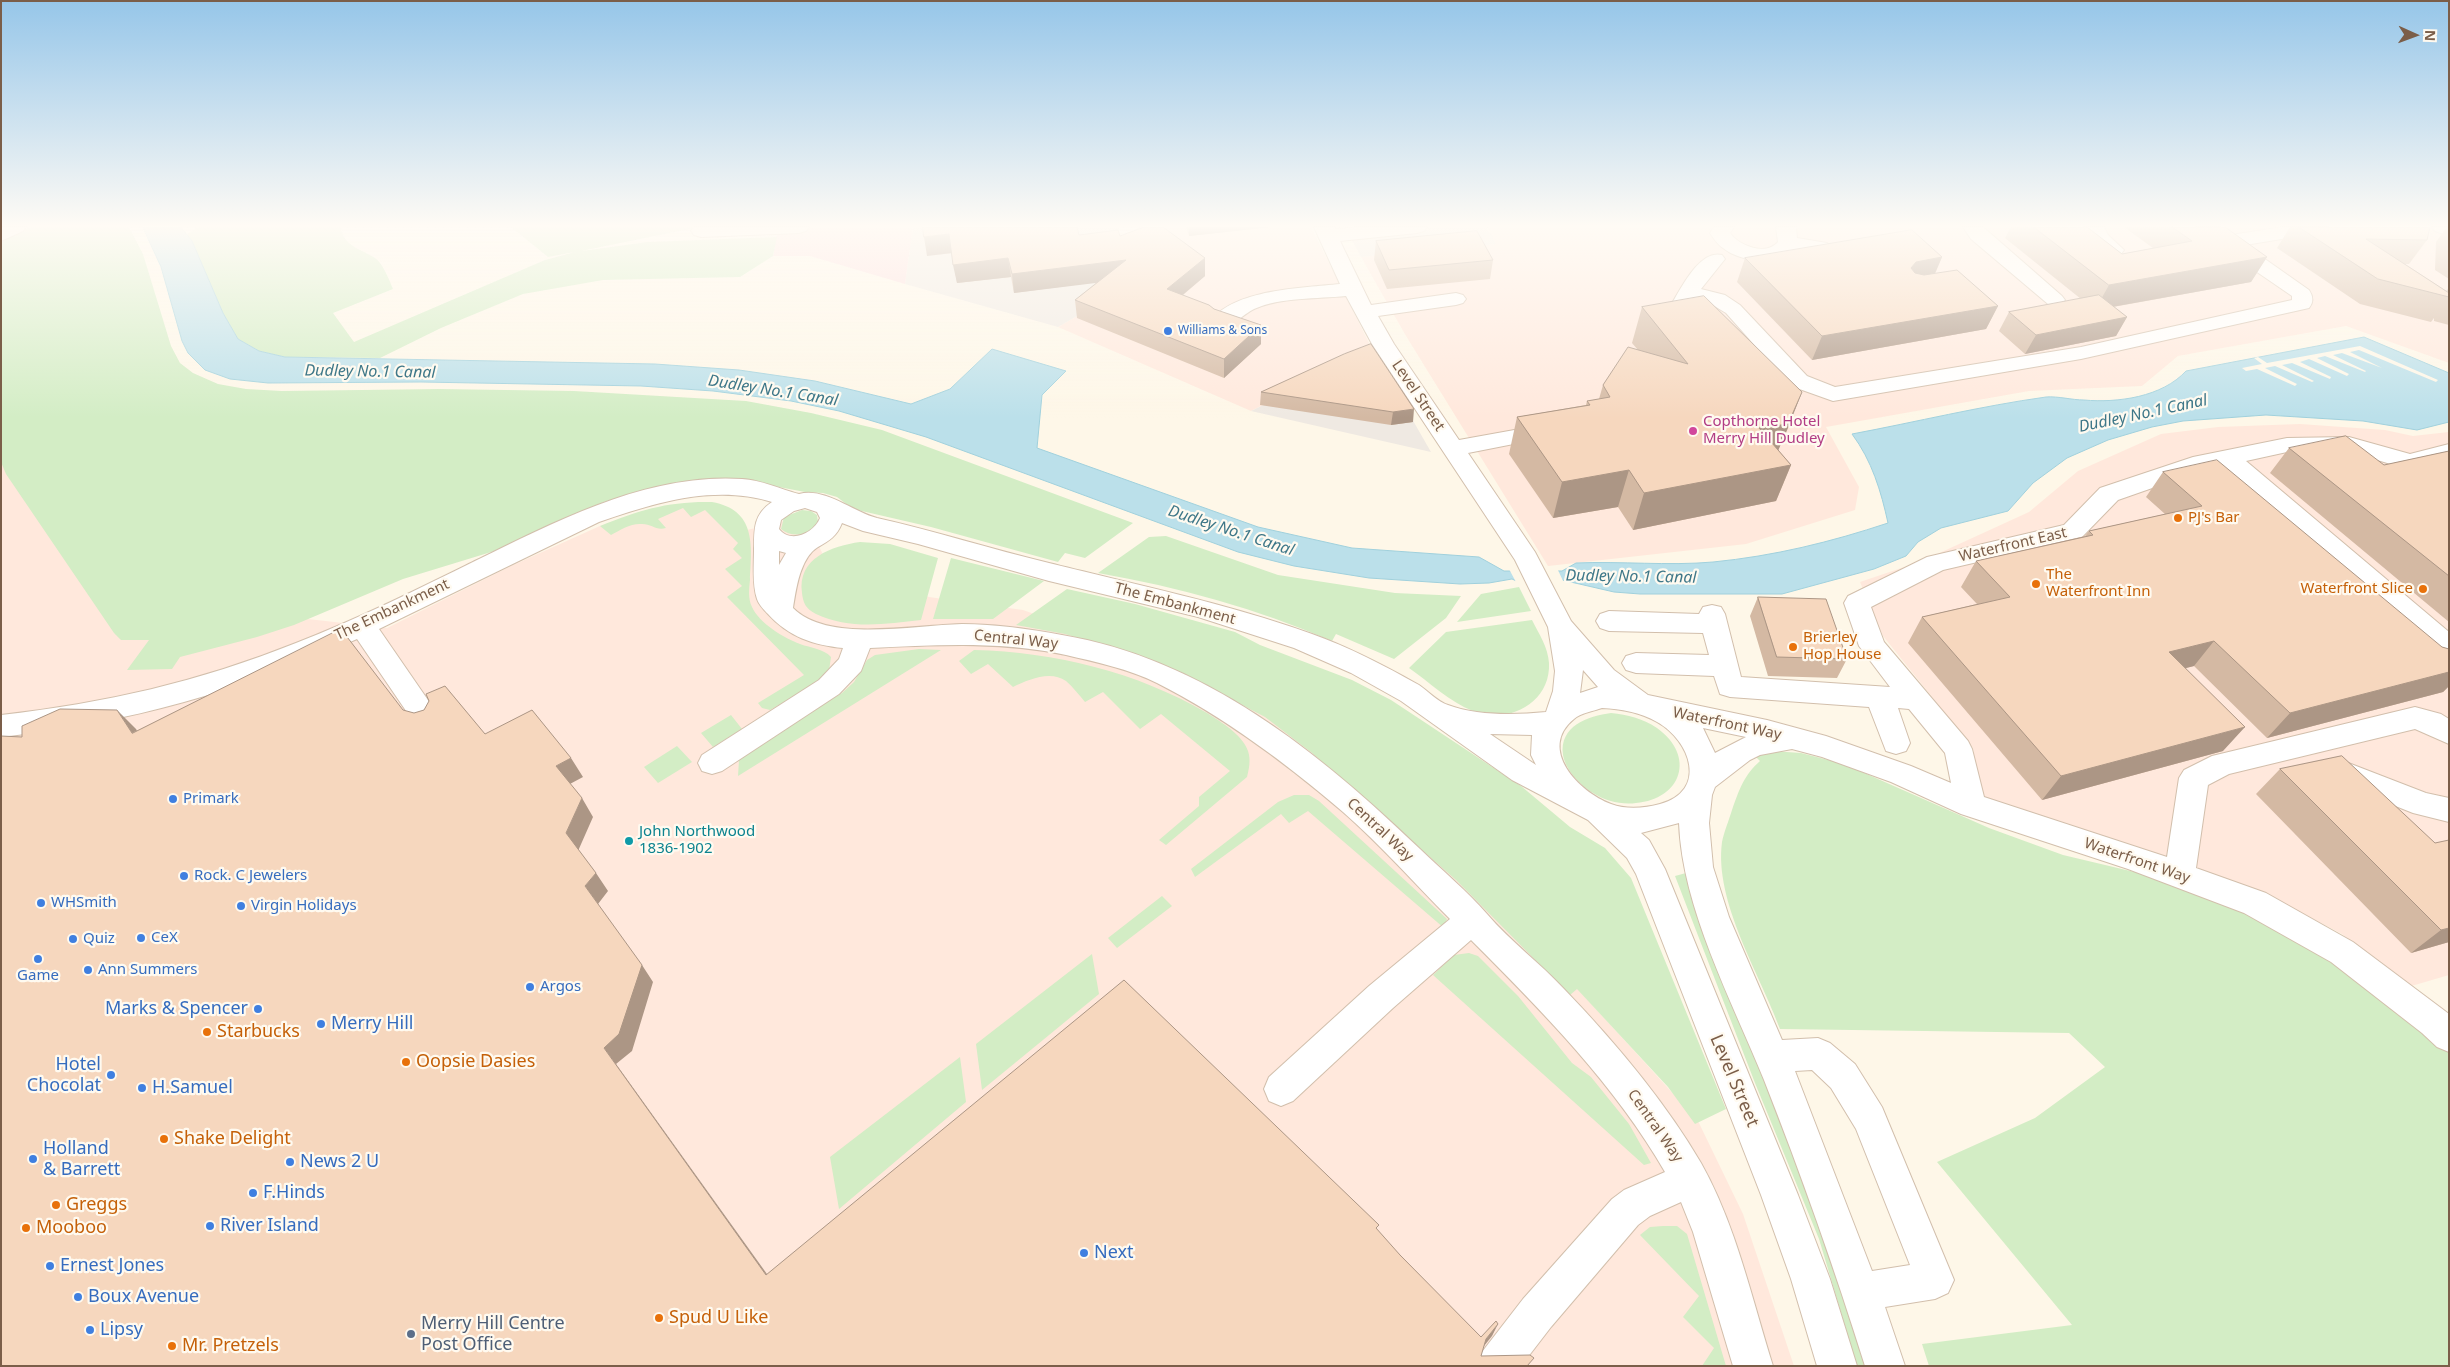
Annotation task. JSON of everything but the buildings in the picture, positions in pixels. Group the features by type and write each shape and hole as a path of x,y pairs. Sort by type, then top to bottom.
{"street":[{"path":"1221,322 1247,305 1272,297 1334,291"},
{"name":"Level Street","path":"1353,291 1414,392 1454,448 1526,558 1561,627"},
{"path":"1690,291 1686,299 1718,299 1733,309 1799,381 1833,394 2081,353 2302,304 2302,294 2297,291"},
{"path":"2043,291 2054,300"},
{"path":"1365,312 1456,299"},
{"path":"1454,448 1531,434"},
{"name":"Waterfront East","path":"1971,805 1958,749 1872,646 1857,603 1936,562 2072,532 2109,494 2193,465 2287,445 2349,444 2410,462 2449,451"},
{"path":"2228,458 2444,660"},
{"path":"2193,465 2215,484"},
{"name":"The Embankment","path":"1,726 55,721 137,704 212,684 265,667 362,626 590,516 625,504 658,496 715,487 743,487 797,501 819,503 863,523 1049,572 1201,608 1303,641 1361,666 1444,715 1468,735 1522,772 1571,797"},
{"name":"The Embankment","path":"658,496 692,495 742,503 756,511 775,540 786,544 867,529 892,530"},
{"path":"766,528 772,514 786,505 797,501"},
{"path":"780,609 783,584 789,566 812,540 827,530 831,523 832,518 827,507"},
{"name":"Central Way","path":"766,528 767,576 770,599 788,619 803,629 822,636 860,639 965,634 1030,639 1094,652 1165,674 1241,718 1354,804 1473,919 1553,1000 1613,1069 1663,1134 1690,1180 1712,1232 1753,1366"},
{"path":"137,704 202,671 280,648 345,622 405,592 457,580"},
{"path":"1609,621 1713,619 1730,688 1916,699"},
{"path":"362,626 427,719"},
{"path":"1561,627 1604,677 1684,728 1694,740 1704,768 1694,823 1698,867 1714,917 1771,1057 1861,1292 1885,1366"},
{"path":"1561,627 1570,671 1568,692 1545,736 1544,751 1548,768 1557,783 1571,797 1600,814 1622,820 1645,821 1660,818 1684,808 1700,788"},
{"path":"712,763 830,687 852,664 860,639"},
{"path":"104,711 157,715 237,693 268,678 305,651"},
{"path":"1636,663 1725,666"},
{"path":"1555,718 1585,700 1619,697 1647,704"},
{"path":"1880,697 1896,743"},
{"name":"Waterfront Way","path":"1647,704 1767,731 1826,747 1901,774 1971,805 2180,875 2255,903 2342,952 2434,1022 2449,1036"},
{"name":"The Embankment","path":"1444,715 1497,726 1521,727 1555,718"},
{"path":"2180,875 2194,778 2202,772 2222,764 2415,718 2431,722 2449,733"},
{"name":"Waterfront Way","path":"1700,788 1736,753 1747,747 1766,742 1797,740"},
{"path":"2283,750 2423,804 2449,810"},
{"name":"Level Street","path":"1600,814 1638,849 1650,869 1778,1184 1825,1322 1837,1366"},
{"path":"1281,1089 1381,997 1473,919"},
{"path":"1771,1057 1818,1054 1843,1076 1870,1119 1935,1280 1861,1292"},
{"path":"1496,1366 1537,1314 1625,1212 1637,1203 1690,1180"}],"shaded area":[{"path":"929,291 1121,291 1058,327"},
{"path":"1121,291 1343,291 1373,351 1251,411 1058,327"},
{"path":"1380,291 2449,291 2449,363 2346,326 2178,356 2142,386 2029,391 1826,427 1859,487 1855,510 1746,544 1548,566 1406,336"},
{"path":"1373,351 1431,452 1251,411"},
{"path":"1,412 202,607 387,628 511,566 600,526 667,506 728,508 747,530 804,516 830,569 888,581 929,597 1023,610 1185,668 1273,719 1348,776 1567,977 1698,1121 1743,1214 1794,1366 1,1366"},
{"path":"2300,424 2385,430 2413,436 2449,432 2449,975 2408,987 2342,934 2258,890 1981,796 1973,748 1883,636 1860,582 1922,561 2029,512 2078,471 2161,434 2218,427"}],"green space":[{"path":"1,291 154,291 171,346 180,363 193,373 218,384 246,389 282,391 439,389 574,391 746,401 811,413 882,430 1133,523 1085,558 1065,553 1058,562 931,527 853,509 837,497 823,493 805,492 763,484 638,492 604,502 501,549 403,579 294,625 257,637 180,657 172,669 127,670 149,640 121,640 114,633 6,474 1,462"},
{"path":"213,291 389,291 333,313 354,342 473,291 541,291 523,294 441,328 380,358 285,357 259,351 238,339 223,313"},
{"path":"712,502 737,512 748,530 751,554 749,597 755,613 780,634 800,644 821,650 831,657 829,671 824,679 770,710 762,708 758,703 804,675 727,597 742,586 725,569 742,558 733,549 738,543 705,510 691,517 683,508 658,519 666,528 663,529 638,524 626,527 611,535 600,526 628,515 668,505"},
{"path":"802,510 811,511 817,515 818,522 811,530 796,535 781,529 784,517"},
{"path":"1166,536 1278,575 1395,593 1461,596 1446,618 1394,659 1336,634 1332,641 1304,629 1217,600 1158,585 1098,573 1149,537"},
{"path":"860,542 890,544 938,558 921,620 881,624 855,624 829,619 807,608 802,597 802,581 805,571 811,563 828,551"},
{"path":"951,558 1044,581 993,619 933,619"},
{"path":"1519,587 1531,611 1457,622 1481,594"},
{"path":"1067,589 1135,604 1235,632 1260,645 1352,680 1391,700 1521,786 1570,827 1605,848 1631,878 1726,1109 1695,1124 1668,1087 1577,989 1570,995 1456,880 1312,753 1265,717 1200,683 1139,656 1065,634 1016,625"},
{"path":"1532,620 1547,652 1549,663 1548,677 1543,689 1535,699 1513,713 1486,715 1473,711 1448,697 1409,668 1446,632"},
{"path":"919,649 941,650 738,776 739,760 753,747 842,693 854,682 867,660 875,655"},
{"path":"974,650 1035,655 1095,667 1152,686 1180,699 1218,720 1241,739 1249,754 1247,777 1166,845 1159,840 1199,806 1199,797 1230,771 1161,714 1140,729 1103,692 1085,702 1069,683 1053,676 1039,677 1013,687 988,664 971,674 959,661"},
{"path":"1611,713 1640,719 1657,728 1669,739 1677,751 1680,763 1678,774 1673,785 1664,794 1652,800 1636,803 1614,802 1588,790 1570,772 1563,755 1563,745 1570,730 1585,720"},
{"path":"731,715 742,729 713,747 701,733"},
{"path":"677,746 692,762 658,783 644,767"},
{"path":"1772,751 1801,753 1844,764 1989,828 2063,855 2143,874 2238,910 2331,958 2419,1025 2449,1052 2449,1366 1929,1366 1922,1344 2072,1325 1937,1162 2035,1118 2105,1067 2069,1033 1780,1029 1740,937 1725,889 1721,865 1722,842 1737,796 1746,777 1760,761 1754,755"},
{"path":"1294,795 1309,795 1319,801 1447,919 1444,928 1308,811 1289,823 1281,814 1195,877 1191,869 1278,802"},
{"path":"1686,873 1690,889 1762,1062 1871,1366 1857,1366 1819,1239 1755,1083 1675,876"},
{"path":"1162,896 1172,906 1117,948 1108,938"},
{"path":"1469,953 1478,956 1518,996 1572,1063 1591,1077 1629,1124 1651,1163 1644,1165 1433,975 1454,955"},
{"path":"1092,954 1099,994 982,1090 976,1044"},
{"path":"960,1057 966,1102 839,1209 830,1157"},
{"path":"1677,1226 1687,1234 1726,1366 1702,1366 1714,1348 1683,1317 1699,1296 1640,1235 1650,1227"}],"water":[{"name":"Dudley No.1 Canal","path":"168,291 213,291 223,313 238,339 259,351 285,357 655,364 739,370 815,381 911,404 950,389 992,349 1066,371 1042,395 1037,448 1258,527 1352,548 1479,557 1504,571 1562,571 1576,563 1679,564 1713,562 1780,552 1845,536 1888,523 1875,477 1865,455 1852,434 1973,409 2046,397 2097,401 2125,399 2165,387 2186,371 2364,337 2449,373 2449,422 2417,430 2363,421 2266,415 2183,421 2152,427 2108,440 2067,458 2033,483 2008,511 1941,528 1918,542 1906,556 1874,569 1782,594 1640,594 1614,592 1562,580 1521,583 1512,579 1489,583 1460,584 1369,578 1294,566 1238,552 926,437 839,411 791,401 713,391 641,386 421,382 268,383 230,379 205,370 188,353 182,341"}],"pier":[{"path":"2360,346 2438,380 2436,382 2359,350 2350,352 2382,368 2342,353 2333,355 2366,371 2325,356 2317,358 2349,374 2347,376 2309,359 2300,362 2331,377 2330,379 2292,363 2282,365 2314,381 2312,382 2275,366 2265,368 2297,384 2295,386 2257,369 2246,371 2242,368 2262,364 2254,358 2258,357 2267,363"},
{"path":"1557,568 1564,583 1517,584 1509,569"}],"place":[{"name":"Williams & Sons","path":"1168,331"},
{"name":"Copthorne Hotel Merry Hill Dudley","path":"1693,431"},
{"name":"PJ's Bar","path":"2178,518"},
{"name":"The Waterfront Inn","path":"2036,584"},
{"name":"Waterfront Slice","path":"2423,589"},
{"name":"Brierley Hop House","path":"1793,647"},
{"name":"Primark","path":"173,799"},
{"name":"John Northwood 1836-1902","path":"629,841"},
{"name":"Rock. C Jewelers","path":"184,876"},
{"name":"WHSmith","path":"41,903"},
{"name":"Virgin Holidays","path":"241,906"},
{"name":"CeX","path":"141,938"},
{"name":"Quiz","path":"73,939"},
{"name":"Game","path":"38,959"},
{"name":"Ann Summers","path":"88,970"},
{"name":"Argos","path":"530,987"},
{"name":"Marks & Spencer","path":"258,1009"},
{"name":"Merry Hill","path":"321,1024"},
{"name":"Starbucks","path":"207,1032"},
{"name":"Oopsie Dasies","path":"406,1062"},
{"name":"Hotel Chocolat","path":"111,1075"},
{"name":"H.Samuel","path":"142,1088"},
{"name":"Shake Delight","path":"164,1139"},
{"name":"Holland & Barrett","path":"33,1159"},
{"name":"News 2 U","path":"290,1162"},
{"name":"F.Hinds","path":"253,1193"},
{"name":"Greggs","path":"56,1205"},
{"name":"River Island","path":"210,1226"},
{"name":"Mooboo","path":"26,1228"},
{"name":"Next","path":"1084,1253"},
{"name":"Ernest Jones","path":"50,1266"},
{"name":"Boux Avenue","path":"78,1297"},
{"name":"Spud U Like","path":"659,1318"},
{"name":"Lipsy","path":"90,1330"},
{"name":"Merry Hill Centre Post Office","path":"411,1334"},
{"name":"Mr. Pretzels","path":"172,1346"}]}
